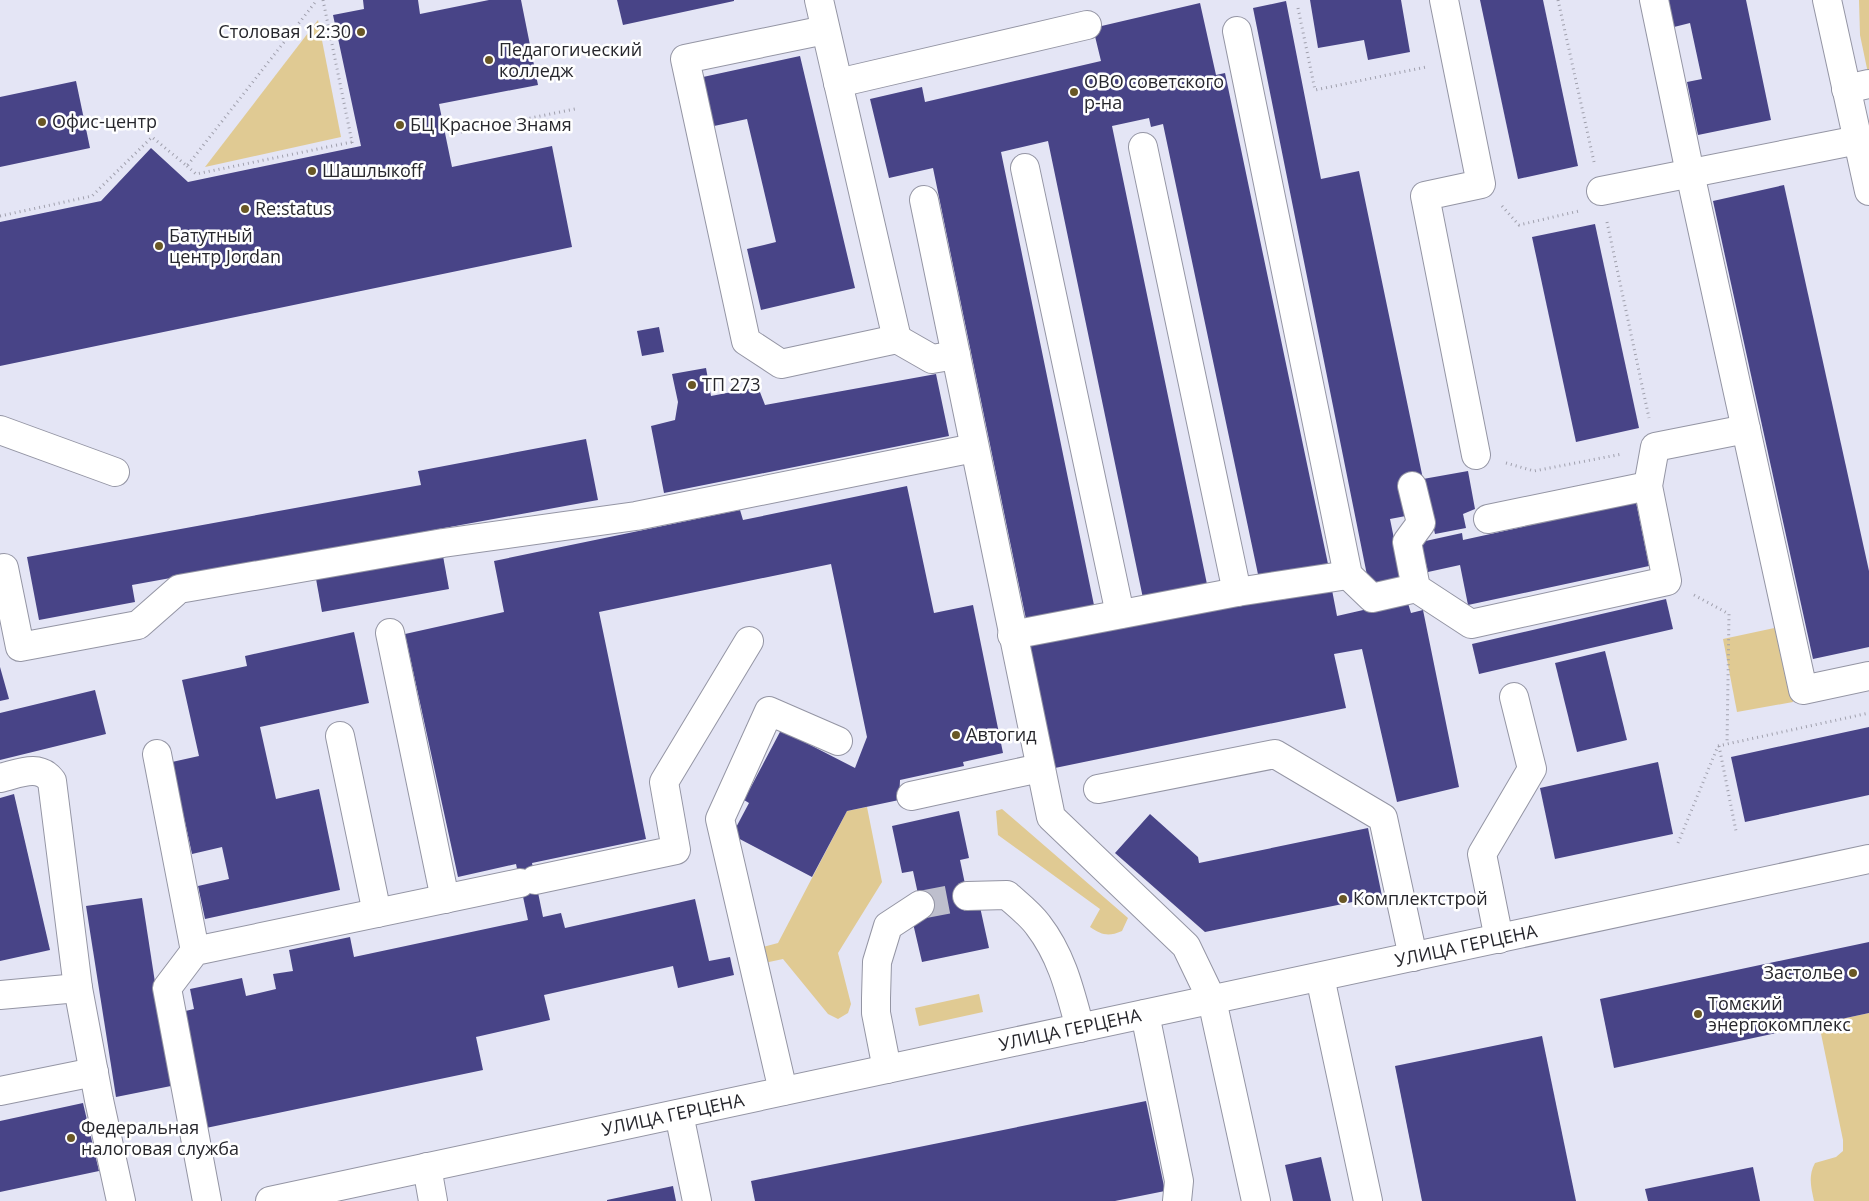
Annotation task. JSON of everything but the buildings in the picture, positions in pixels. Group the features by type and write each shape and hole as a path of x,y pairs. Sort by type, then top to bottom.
{"street":[{"path":"819,0 897,339"},
{"path":"1444,0 1481,184 1425,196 1476,455"},
{"path":"1654,0 1803,690 1869,676"},
{"path":"1827,0 1858,86 1858,140 1869,191"},
{"path":"838,83 1087,25"},
{"path":"825,30 685,59 746,341 781,364 897,339 932,359 956,355"},
{"path":"1237,31 1348,575 1372,598 1416,588"},
{"path":"1593,200 1690,173 1858,140"},
{"path":"1143,147 1237,592"},
{"path":"1025,168 1120,614"},
{"path":"924,200 1012,636 1051,818 1186,946 1212,1000 1256,1201"},
{"path":"1412,486 1421,523 1407,542 1416,588 1471,624 1667,580 1648,486 1655,447 1746,429"},
{"path":"0,430 115,472"},
{"path":"4,568 20,647 138,625 179,589 443,543 636,516 974,448"},
{"path":"1488,519 1648,486"},
{"path":"1012,636 1237,592 1348,575"},
{"path":"390,633 445,899"},
{"path":"207,1201 167,988 195,951 676,850 664,782 749,641"},
{"path":"1499,939 1482,854 1532,769 1514,697"},
{"path":"783,1091 720,819 769,711 838,741"},
{"path":"340,736 377,913"},
{"path":"157,754 195,951"},
{"path":"1098,789 1275,754 1383,818 1413,957"},
{"path":"911,796 1040,768"},
{"path":"0,778 37,770 43,772 52,781 78,988 121,1201"},
{"name":"УЛИЦА ГЕРЦЕНА","path":"270,1201 1869,860"},
{"path":"968,896 1007,895 1038,924 1059,958 1080,1028"},
{"path":"887,1069 876,1013 877,962 888,926 920,905"},
{"path":"1320,977 1368,1201"},
{"path":"0,996 78,988"},
{"path":"1145,1014 1179,1181 1177,1201"},
{"path":"0,1091 94,1072"},
{"path":"679,1114 697,1201"},
{"path":"427,1167 433,1201"}],"path":[{"path":"187,166 317,0"},
{"path":"324,0 353,148"},
{"path":"1298,8 1315,90 1456,61"},
{"path":"461,132 575,109"},
{"path":"0,216 92,196 152,137 196,174 352,142"},
{"path":"1481,184 1519,225 1593,200"},
{"path":"1476,455 1534,471 1655,447"},
{"path":"1667,580 1729,614 1727,744"},
{"path":"1718,746 1869,713"},
{"path":"1718,746 1736,830"},
{"path":"1678,843 1718,746"}],"shaded area":[{"path":"1859,0 1869,0 1869,78 1860,35"},
{"path":"318,20 341,137 205,167"},
{"path":"1779,627 1793,702 1737,712 1723,639"},
{"path":"867,807 882,882 838,953 851,1004 848,1013 838,1019 828,1014 783,959 755,965 751,950 778,943 847,811"},
{"path":"1002,809 1128,918 1122,931 1105,934 1090,927 1100,909 998,835 996,811"},
{"path":"979,994 983,1012 919,1026 915,1008"},
{"path":"1869,1013 1869,1201 1814,1201 1811,1177 1815,1163 1836,1157 1843,1151 1843,1140 1819,1024"}],"tunnel":[{"path":"920,905 967,896"}],"place":[{"name":"Столовая 12:30","path":"361,32"},
{"name":"Педагогический колледж","path":"489,60"},
{"name":"ОВО советского р-на","path":"1074,92"},
{"name":"Офис-центр","path":"42,122"},
{"name":"БЦ Красное Знамя","path":"400,125"},
{"name":"Шашлыкoff","path":"312,171"},
{"name":"Re:status","path":"245,209"},
{"name":"Батутный центр Jordan","path":"159,246"},
{"name":"ТП 273","path":"692,385"},
{"name":"Автогид","path":"956,735"},
{"name":"Комплектстрой","path":"1343,899"},
{"name":"Застолье","path":"1853,973"},
{"name":"Томский энергокомплекс","path":"1698,1014"},
{"name":"Федеральная налоговая служба","path":"71,1138"}]}
